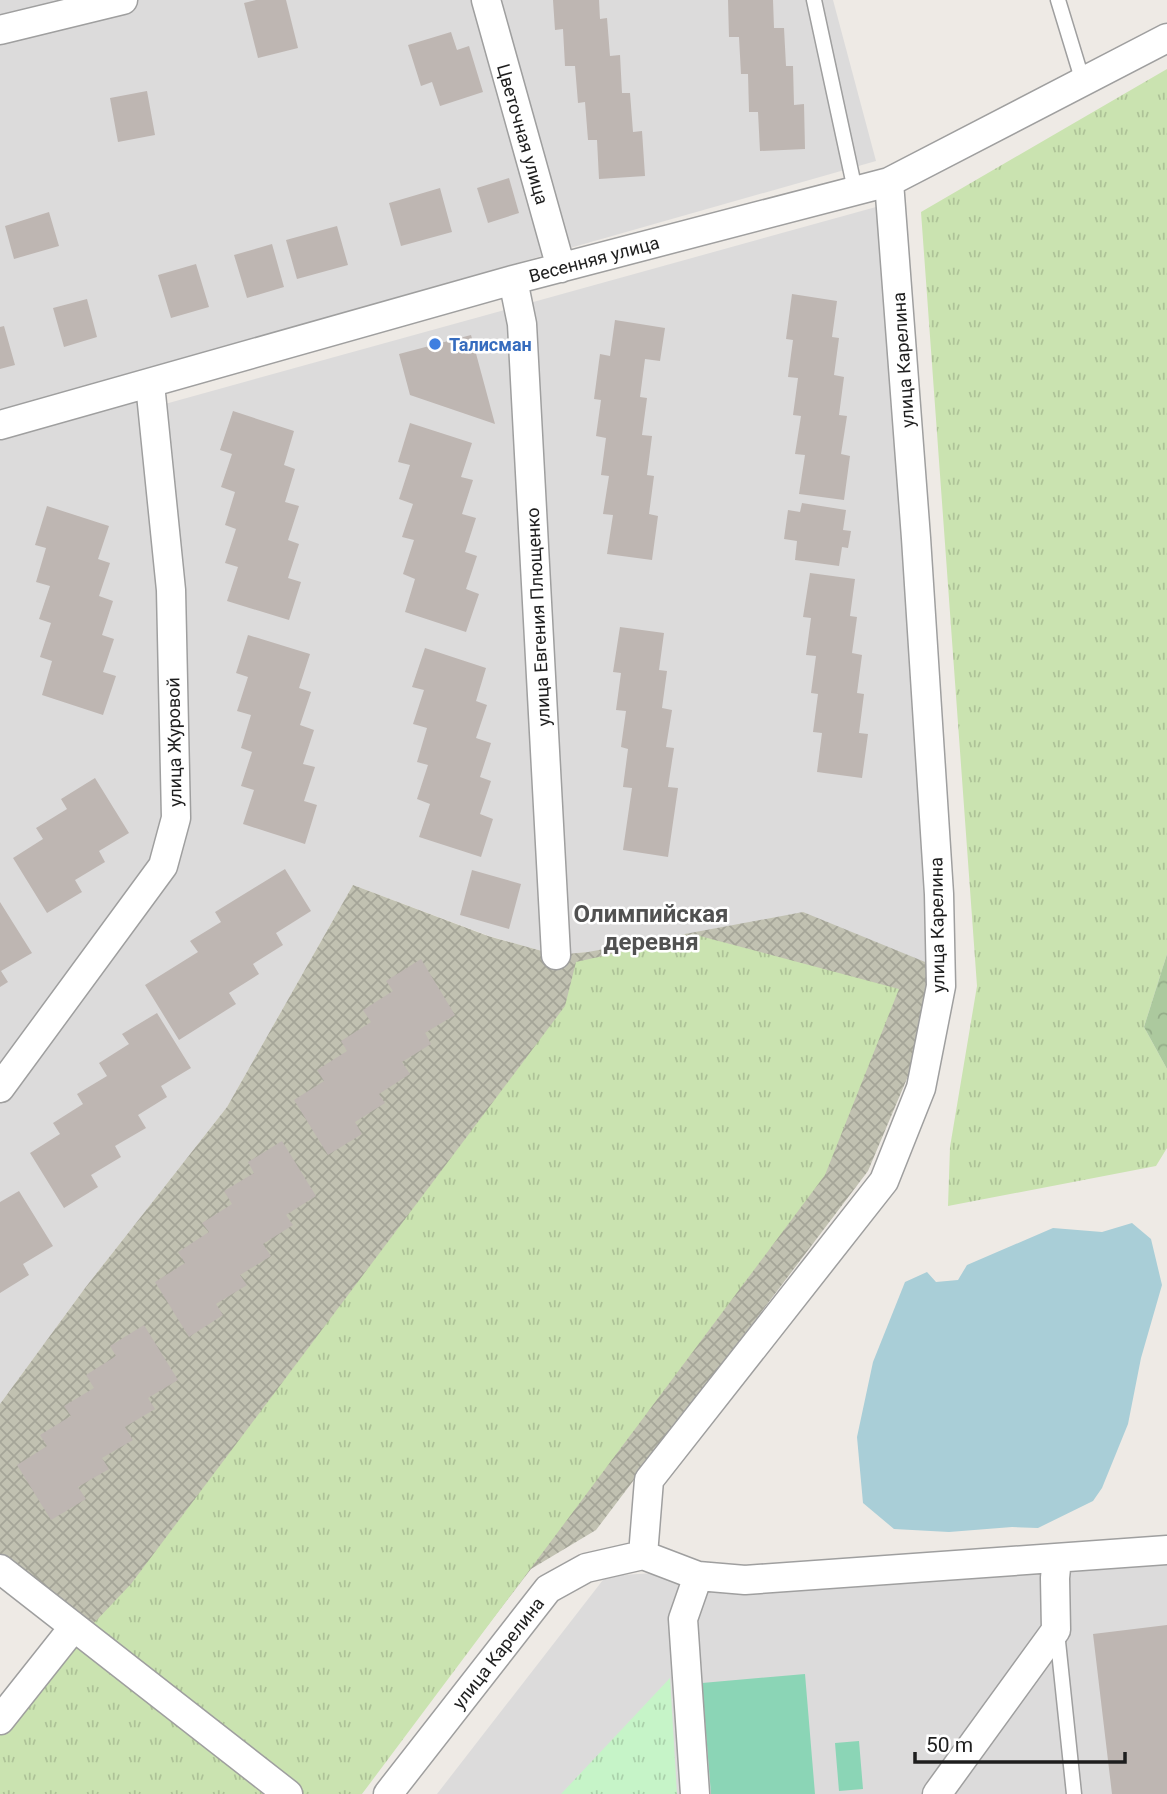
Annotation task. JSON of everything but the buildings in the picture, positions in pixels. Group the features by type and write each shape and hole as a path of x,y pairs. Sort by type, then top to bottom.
{"street":[{"path":"13,18 123,0"},
{"name":"Цветочная улица","path":"486,0 561,268"},
{"name":"Весенняя улица","path":"0,425 513,280 889,182 1167,38"},
{"name":"улица Карелина","path":"387,1794 548,1589 586,1568 643,1555 649,1480 884,1181 921,1088 941,986 939,894 889,182"},
{"name":"улица Евгения Плющенко","path":"513,280 522,324 556,955"},
{"name":"улица Журовой","path":"0,1088 163,866 176,818 171,590 150,384"},
{"path":"643,1555 698,1576 745,1580 1167,1550"},
{"path":"937,1794 1056,1630 1057,1558"},
{"path":"0,1569 288,1794"},
{"path":"695,1794 683,1619 698,1576"},
{"path":"0,1720 73,1628"}],"lane":[{"path":"814,0 855,190"},
{"path":"1058,0 1083,82"},
{"path":"1056,1630 1074,1794"}],"shaded area":[{"path":"0,0 833,0 876,161 0,410"},
{"path":"876,207 919,772 930,964 588,952 556,955 489,936 353,885 227,1107 85,1288 0,1404 0,430 129,395 147,409"},
{"path":"353,885 488,936 556,955 588,952 803,912 930,964 911,1069 868,1171 596,1530 531,1569 358,1794 317,1794 0,1554 0,1404 85,1288 227,1107"},
{"path":"1167,1541 1167,1794 437,1794 606,1576"}],"green space":[{"path":"1167,69 1167,954 1144,1027 1167,1069 1167,1148 1156,1166 948,1206 950,1147 977,986 921,212"},
{"path":"696,935 899,989 825,1175 362,1794 0,1794 0,1733 56,1663 131,1584 565,1006 576,962"},
{"path":"1167,954 1167,1069 1144,1027"},
{"path":"805,1674 815,1794 711,1794 702,1683"},
{"path":"670,1678 677,1794 561,1794"},
{"path":"859,1741 863,1789 839,1791 835,1743"}],"water":[{"path":"1132,1223 1151,1239 1162,1285 1141,1358 1128,1424 1102,1488 1093,1501 1038,1528 1012,1527 949,1532 894,1529 863,1503 857,1437 873,1362 905,1282 927,1272 936,1282 958,1280 967,1265 1053,1228 1102,1232"}],"place":[{"name":"Талисман","path":"435,344"}],"district":[{"name":"Олимпийская деревня","path":"651,928"}]}
